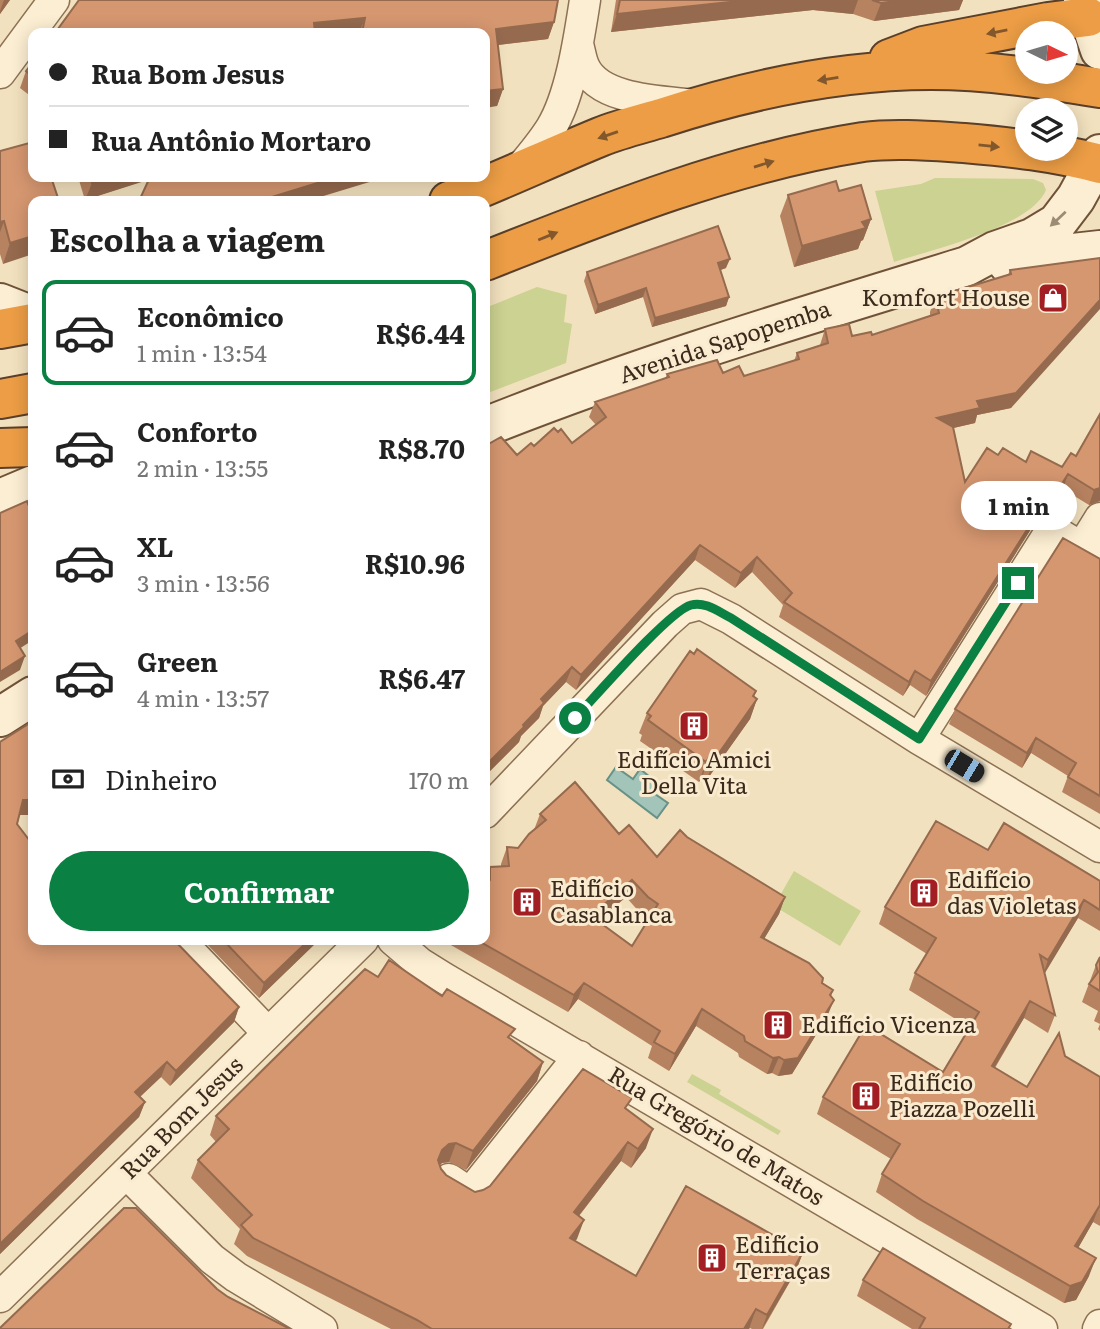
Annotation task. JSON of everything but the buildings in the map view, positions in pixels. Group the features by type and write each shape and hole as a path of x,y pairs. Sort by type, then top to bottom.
{"highway":[{"path":"865,73 896,56 923,46 1048,22 1091,22"},
{"path":"462,196 602,136 700,105 783,86 865,73 930,70 1045,79 1100,88"},
{"path":"490,259 671,192 778,159 866,142 924,140 1098,160"},
{"path":"0,329 28,324"},
{"path":"0,399 28,394"},
{"path":"0,448 28,447"}],"main road":[{"name":"Avenida Sapopemba","path":"490,425 583,388 967,266 995,251 1032,239 1057,223 1076,198 1098,160"},
{"name":"Avenida Sapopemba","path":"967,266 996,266 1046,256 1100,250"},
{"path":"0,303 28,314"},
{"path":"0,499 28,487"},
{"path":"0,717 28,699"}],"street":[{"path":"32,28 54,0"},
{"path":"515,175 552,126 578,44 582,1"},
{"path":"3,65 28,33"},
{"path":"578,44 584,66 590,76 614,92 700,105"},
{"path":"919,739 1046,538 1050,534 1058,533 1091,553 1100,518"},
{"path":"490,808 665,624 691,605 708,606 731,618 919,739 1100,847"},
{"path":"184,945 268,1033"},
{"name":"Rua Bom Jesus","path":"0,1297 358,945"},
{"name":"Rua Gregório de Matos","path":"399,945 419,963 1042,1329"},
{"path":"449,1179 470,1194 579,1056"},
{"path":"126,1173 212,1259 236,1277 321,1329"}],"green space":[{"path":"935,178 1033,179 1043,183 1046,190 1037,203 1001,226 894,262 875,191 921,184"},
{"path":"537,287 567,295 564,322 572,324 566,363 490,392 490,306"},
{"path":"794,871 861,911 840,946 774,906"},
{"path":"692,1074 721,1090 719,1094 781,1131 778,1135 687,1082"}],"water":[{"path":"616,767 633,779 640,769 661,786 655,794 668,803 657,818 607,780"}],"place":[{"name":"Komfort House","path":"1053,298"},
{"name":"Edifício Amici Della Vita","path":"694,726"},
{"name":"Edifício das Violetas","path":"924,893"},
{"name":"Edifício Casablanca","path":"527,902"},
{"name":"Edifício Vicenza","path":"778,1025"},
{"name":"Edifício Piazza Pozelli","path":"866,1096"},
{"name":"Edifício Terraças","path":"712,1258"}],"route":[{"path":"575,718 665,624 682,609 701,604 731,618 919,739 1018,583"}]}
